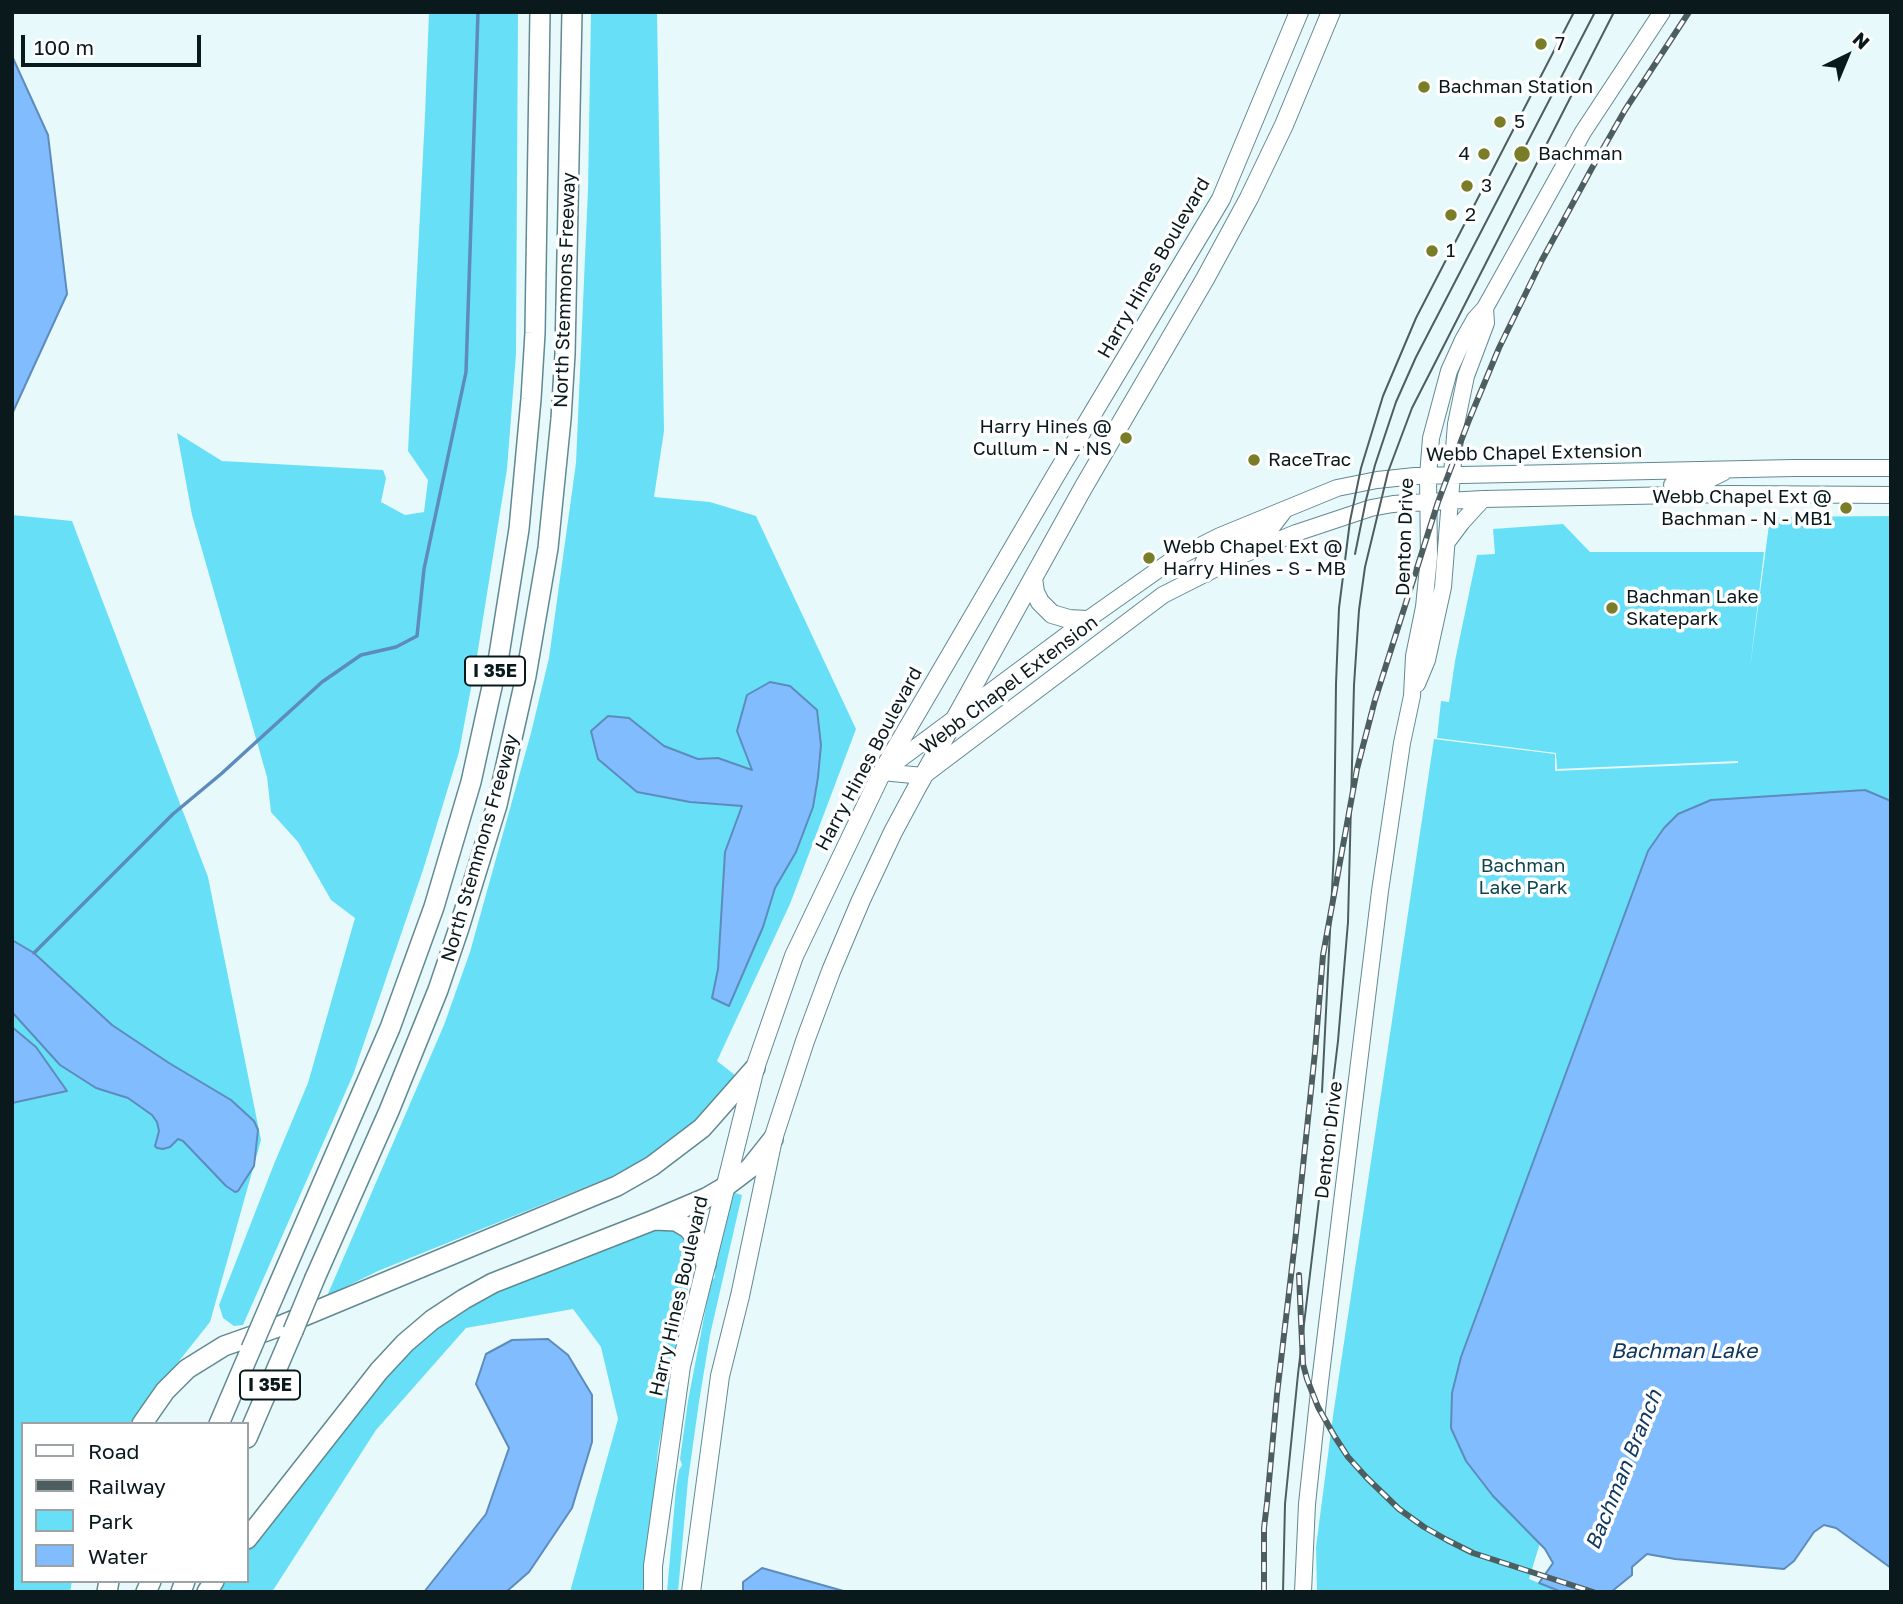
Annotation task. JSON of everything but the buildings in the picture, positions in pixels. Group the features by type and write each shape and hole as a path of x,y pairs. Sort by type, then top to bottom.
{"highway":[{"name":"North Stemmons Freeway","path":"220,1422 365,1089 413,968 438,895 467,795 499,655 519,529 531,399 535,320 540,12"},
{"name":"North Stemmons Freeway","path":"248,1436 390,1111 438,990 497,805 526,676 548,548 561,419 566,342 572,12"},
{"path":"143,1422 165,1391 187,1369 224,1346 275,1328 617,1186 677,1148 702,1128 755,1068"},
{"path":"248,1538 379,1371 405,1343 432,1320 493,1283 706,1198 750,1168 773,1139"},
{"path":"654,1220 676,1222 688,1228 696,1238 706,1264"}],"main road":[{"name":"Harry Hines Boulevard","path":"653,1592 653,1566 681,1366 755,1068 794,956 882,772 1228,184 1299,12"},
{"name":"Denton Drive","path":"1303,1592 1307,1504 1380,891 1402,743 1412,696 1414,656 1424,607 1429,557 1428,476 1431,438 1449,371 1463,340 1485,307 1583,132 1662,12"},
{"path":"691,1592 720,1376 773,1139 805,1041 836,959 893,832 923,776 1083,488 1249,198 1284,125 1324,16"},
{"path":"1182,265 1205,279"},
{"name":"Denton Drive","path":"1412,696 1427,660 1443,587 1456,424 1460,399 1486,323 1485,307"},
{"path":"1794,468 1794,495"},
{"name":"Webb Chapel Extension","path":"882,772 1172,560 1220,536 1337,488 1396,477 1891,468"},
{"path":"1642,497 1650,486 1702,483 1730,469"},
{"path":"1057,472 1083,488"},
{"name":"Webb Chapel Extension","path":"882,772 923,776 1163,595 1253,551 1345,515 1393,504 1483,499 1891,495"},
{"path":"1447,542 1483,499"},
{"path":"1206,574 1202,566 1205,559 1271,528 1284,510"},
{"path":"1033,578 1040,602 1052,614 1087,620"}],"green space":[{"path":"429,12 518,12 516,354 507,469 459,752 423,870 353,1075 243,1325 234,1326 223,1318 219,1305 308,1083 355,918 331,900 298,842 271,812 267,777 192,515 177,433 222,461 383,470 386,478 381,502 405,515 424,512 428,480 408,451"},
{"path":"591,12 657,12 664,431 654,497 710,502 756,516 856,729 790,904 717,1061 735,1075 702,1118 635,1167 378,1271 327,1296 444,1025 470,952 549,658 576,463 588,189"},
{"path":"12,515 72,521 208,877 261,1140 210,1322 131,1422 21,1422 21,1583 72,1583 70,1592 12,1592"},
{"name":"Bachman Lake Park","path":"1891,516 1891,801 1865,790 1678,814 1664,828 1648,851 1461,1357 1452,1393 1452,1428 1466,1461 1540,1543 1529,1579 1562,1592 1317,1592 1316,1547 1333,1416 1434,739 1555,754 1555,771 1738,763 1557,769 1556,753 1437,738 1441,701 1449,702 1477,555 1495,554 1493,529 1563,524 1590,552 1764,552 1750,668 1770,517"},
{"path":"732,1195 742,1195 710,1335 699,1402 688,1480 678,1592 667,1592 676,1488 682,1465 680,1459 688,1401 711,1281 715,1277 714,1270"},
{"path":"667,1227 683,1233 694,1255 658,1450 646,1592 570,1592 618,1419 601,1347 573,1309 466,1328 376,1430 272,1592 216,1592 222,1583 248,1583 248,1550 392,1369 445,1322 493,1294 658,1228"}],"water":[{"path":"12,56 48,135 67,294 12,414"},
{"path":"770,682 790,686 817,710 821,745 818,777 813,807 796,852 775,888 763,927 729,1006 712,998 718,969 725,852 742,806 690,802 637,792 598,759 591,731 608,716 629,718 664,746 698,759 718,758 752,770 737,731 747,695"},
{"name":"Bachman Lake","path":"1865,790 1891,801 1891,1568 1836,1528 1824,1525 1814,1532 1794,1561 1784,1569 1647,1554 1632,1567 1632,1575 1611,1592 1562,1592 1539,1583 1553,1563 1545,1549 1493,1496 1466,1461 1451,1428 1452,1393 1461,1357 1648,851 1678,814 1711,800"},
{"path":"12,940 34,953 112,1025 231,1100 254,1121 258,1130 254,1166 238,1191 226,1186 183,1141 178,1139 170,1147 157,1148 155,1146 159,1131 152,1115 128,1098 96,1088 60,1065 12,1012"},
{"path":"12,1027 36,1047 67,1091 12,1103"},
{"path":"548,1339 568,1355 592,1395 592,1442 572,1508 529,1572 506,1592 424,1592 486,1514 509,1448 476,1384 486,1354 512,1340"},
{"path":"762,1568 847,1592 743,1592 743,1582"}],"waterway":[{"path":"34,953 173,814 322,682 361,655 396,647 417,636 424,569 466,372 478,12"}],"tram line":[{"path":"1322,1092 1334,850 1339,608 1350,521 1361,468 1383,396 1416,318 1574,12"},
{"path":"1355,554 1375,465 1396,402 1416,357 1595,12"},
{"path":"1283,1592 1285,1504 1338,1041 1348,922 1354,685 1365,567 1388,472 1412,408 1614,12"}],"railway":[{"path":"1264,1592 1264,1528 1323,955 1357,769 1375,700 1438,502 1499,348 1542,260 1592,168 1625,110 1689,12"},
{"path":"1299,1275 1303,1364 1307,1379 1318,1407 1335,1437 1367,1478 1399,1509 1447,1540 1473,1553 1593,1592"}],"place":[{"name":"7","path":"1541,44"},
{"name":"Bachman Station","path":"1424,87"},
{"name":"5","path":"1500,122"},
{"name":"4","path":"1484,154"},
{"name":"Bachman","path":"1522,154"},
{"name":"3","path":"1467,186"},
{"name":"2","path":"1451,215"},
{"name":"1","path":"1432,251"},
{"name":"Harry Hines @ Cullum - N - NS","path":"1126,438"},
{"name":"RaceTrac","path":"1254,460"},
{"name":"Webb Chapel Ext @ Bachman - N - MB1","path":"1846,508"},
{"name":"Webb Chapel Ext @ Harry Hines - S - MB","path":"1149,558"},
{"name":"Bachman Lake Skatepark","path":"1612,608"}],"water label":[{"name":"Bachman Branch","path":"1624,1470"}]}
